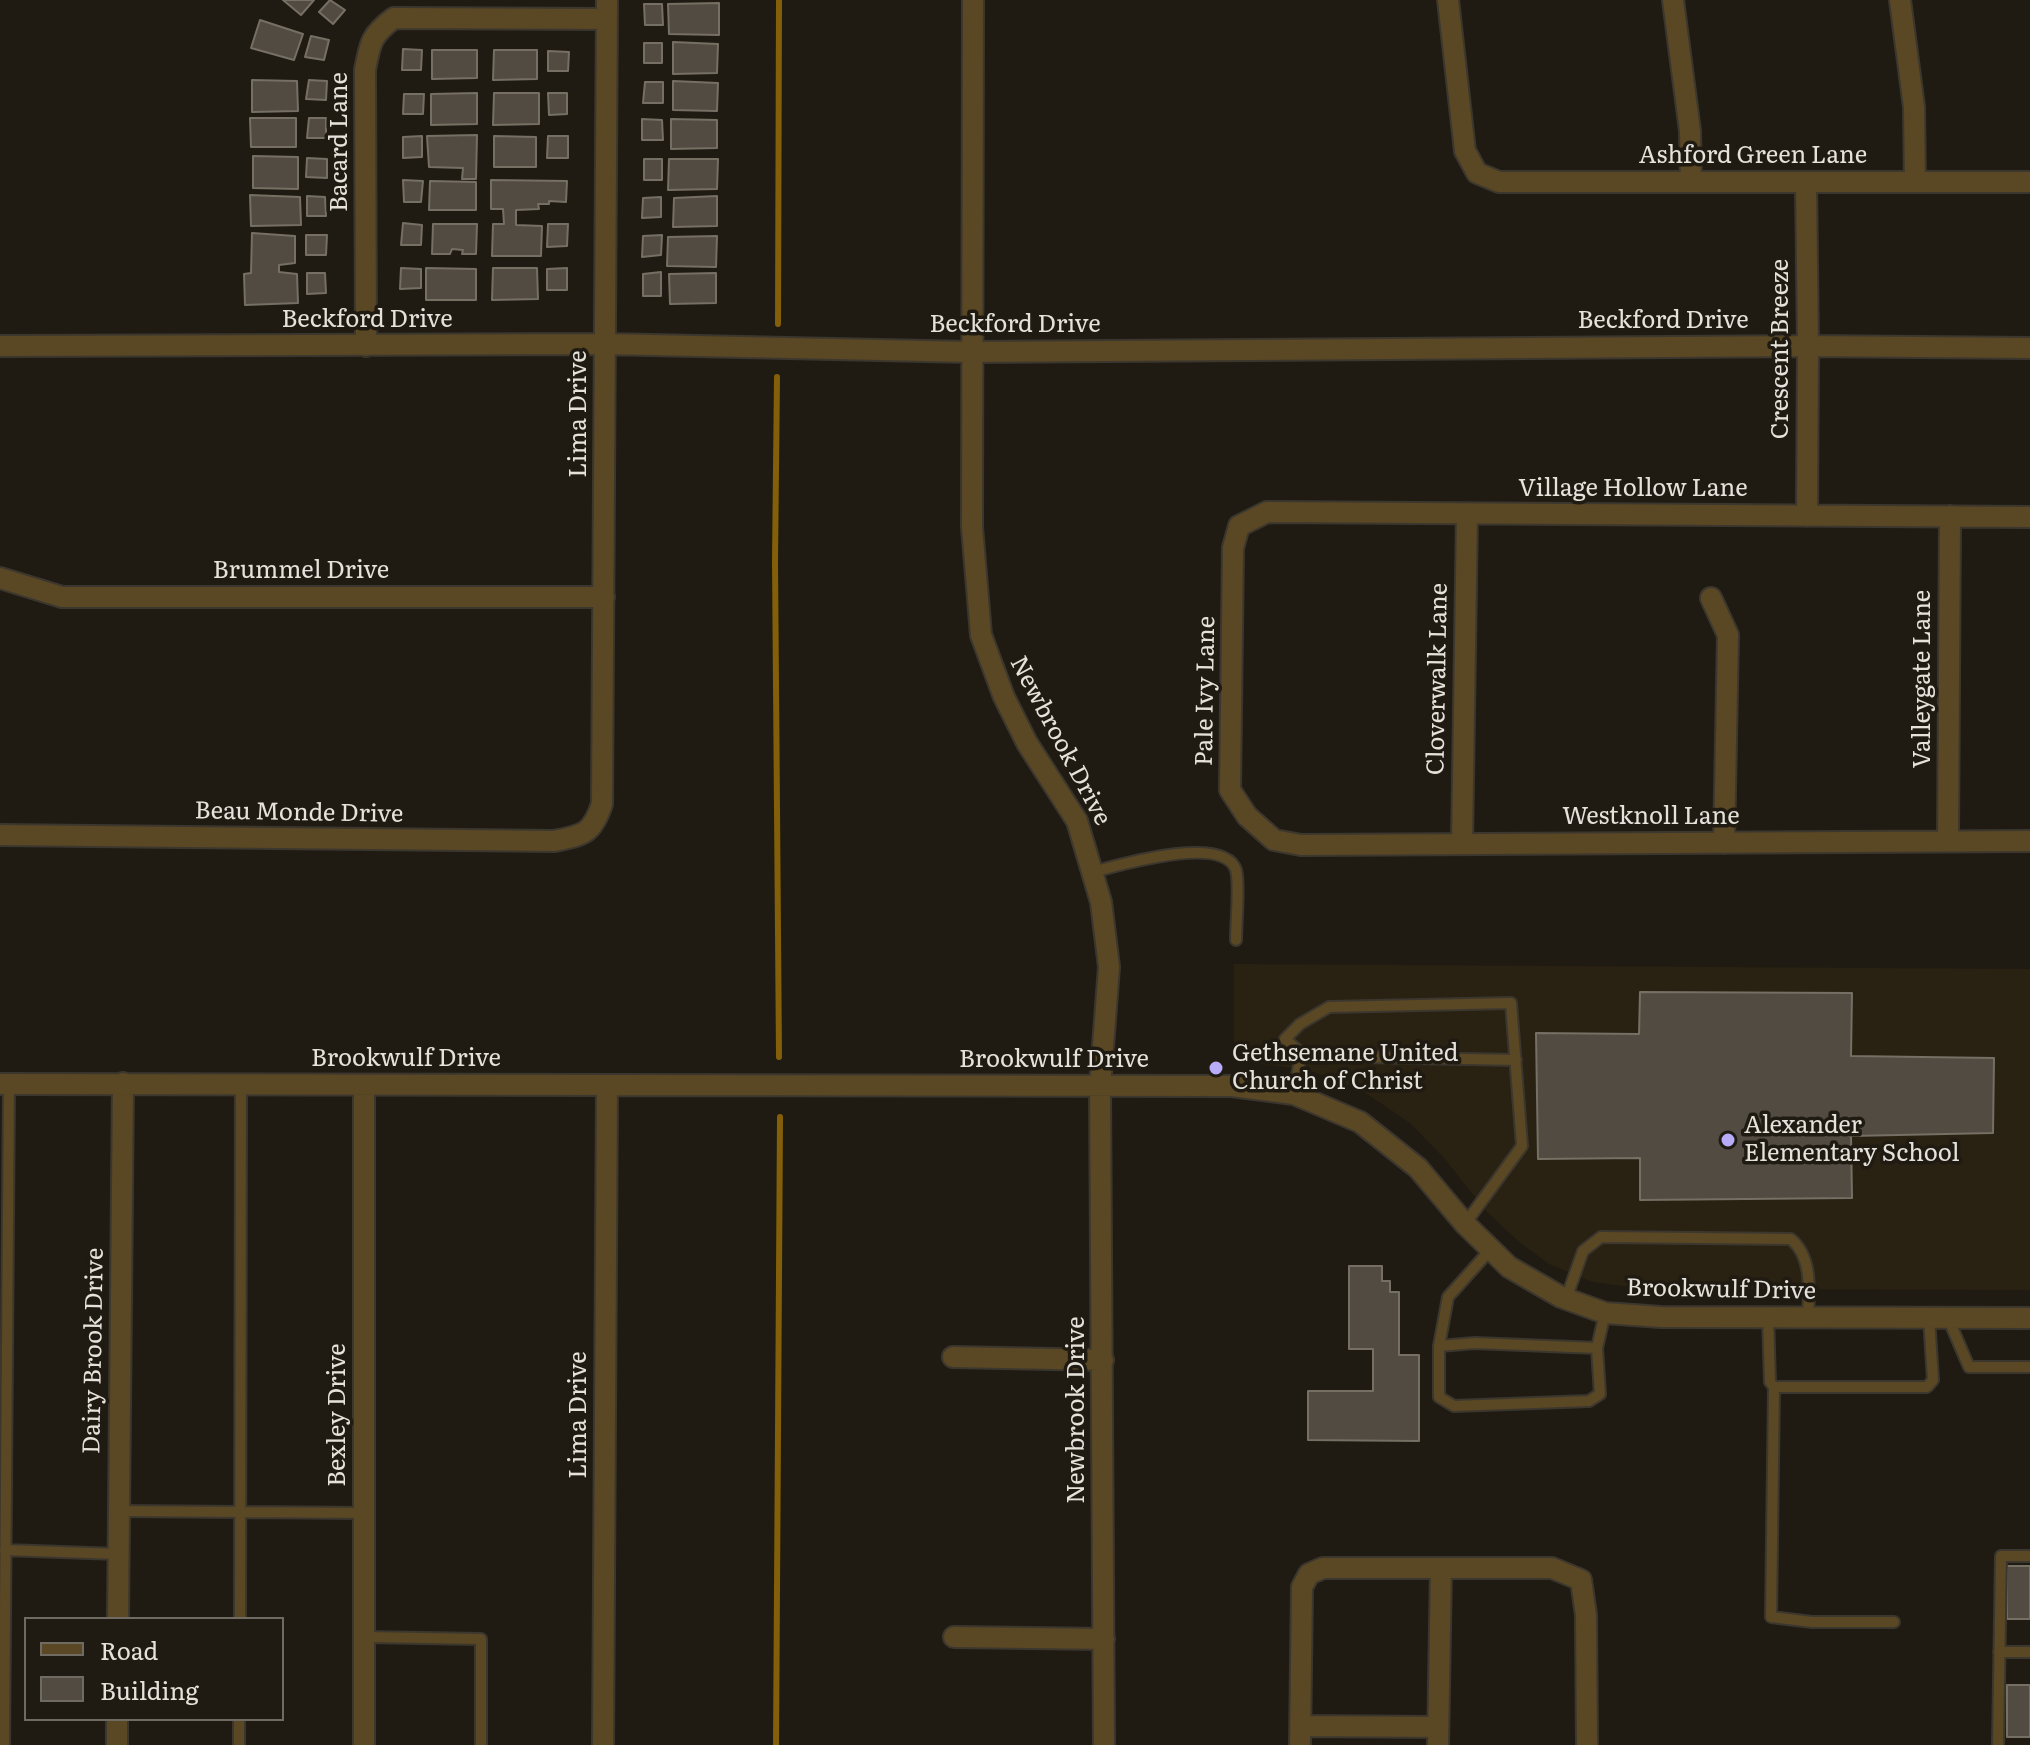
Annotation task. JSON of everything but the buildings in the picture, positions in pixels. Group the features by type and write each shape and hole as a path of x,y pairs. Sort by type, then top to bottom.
{"street":[{"name":"Newbrook Drive","path":"973,0 972,527 981,635 986,656 1027,743 1077,821 1105,924 1109,967 1100,1086 1104,1745"},
{"name":"Ashford Green Lane","path":"1448,0 1465,151 1477,173 1499,182 2030,182"},
{"path":"1673,0 1690,131 1691,182"},
{"path":"1900,0 1914,107 1915,182"},
{"name":"Lima Drive","path":"594,827 602,804 607,10"},
{"name":"Bacard Lane","path":"366,346 365,70 369,46 376,31 394,18 607,10"},
{"name":"Crescent Breeze","path":"1806,182 1807,516"},
{"name":"Beckford Drive","path":"0,346 605,344 971,352 1808,346 2030,348"},
{"name":"Village Hollow Lane","path":"1239,526 1267,512 2030,517"},
{"name":"Cloverwalk Lane","path":"1462,844 1467,514"},
{"name":"Valleygate Lane","path":"1948,841 1950,516"},
{"name":"Pale Ivy Lane","path":"1239,526 1233,548 1230,790 1247,816 1274,840"},
{"name":"Brummel Drive","path":"0,578 62,597 604,597"},
{"path":"1711,598 1728,635 1724,843"},
{"name":"Beau Monde Drive","path":"0,835 554,841 578,836 594,827"},
{"name":"Westknoll Lane","path":"1274,840 1301,845 2030,841"},
{"name":"Dairy Brook Drive","path":"118,1617 123,1083"},
{"name":"Brookwulf Drive","path":"4,1084 1232,1086 1294,1094 1360,1122 1418,1168 1465,1224 1509,1267 1566,1299 1605,1313 1661,1317 2030,1318"},
{"name":"Bexley Drive","path":"364,1085 364,1745"},
{"name":"Lima Drive","path":"603,1745 607,1086"},
{"path":"953,1357 1103,1360"},
{"path":"1441,1568 1438,1736 1300,1735 1302,1587 1309,1574 1323,1568 1441,1568 1552,1568 1581,1580 1586,1615 1587,1745"},
{"path":"954,1637 1104,1639"},
{"path":"117,1721 117,1745"}],"lane":[{"path":"1093,872 1152,855 1204,853 1227,859 1236,870 1236,940"},
{"path":"1465,1224 1522,1146 1516,1060 1511,1003 1329,1007 1300,1024 1285,1039 1301,1053 1516,1060"},
{"path":"1294,1094 1301,1053"},
{"path":"4,1084 4,1745"},
{"path":"240,1617 241,1084"},
{"path":"1566,1299 1583,1251 1601,1237 1791,1239 1805,1258 1809,1285 1808,1318"},
{"path":"1491,1249 1448,1297 1439,1346 1439,1397 1454,1406 1589,1401 1600,1394 1597,1348 1605,1313"},
{"path":"1768,1318 1770,1382 1774,1387 1771,1617 1812,1622 1894,1622"},
{"path":"1774,1387 1927,1387 1933,1380 1938,1318"},
{"path":"1938,1318 1969,1367 2030,1367"},
{"path":"1439,1346 1475,1343 1597,1348"},
{"path":"119,1511 364,1513"},
{"path":"5,1550 118,1554"},
{"path":"1998,1745 2001,1556 2030,1556"},
{"path":"364,1637 481,1639 481,1745"},
{"path":"1999,1652 2030,1652"},
{"path":"239,1721 239,1745"}],"shaded area":[{"name":"Alexander Elementary School","path":"1234,964 2030,969 2030,1290 1645,1289 1593,1282 1549,1264 1487,1212 1444,1158 1410,1123 1361,1090 1308,1070 1234,1060"}],"waterway":[{"path":"778,324 779,0"},
{"path":"777,377 775,561 779,1057"},
{"path":"776,1745 780,1117"}],"place":[{"name":"Gethsemane United Church of Christ","path":"1216,1068"},
{"name":"Alexander Elementary School","path":"1728,1140"}]}
